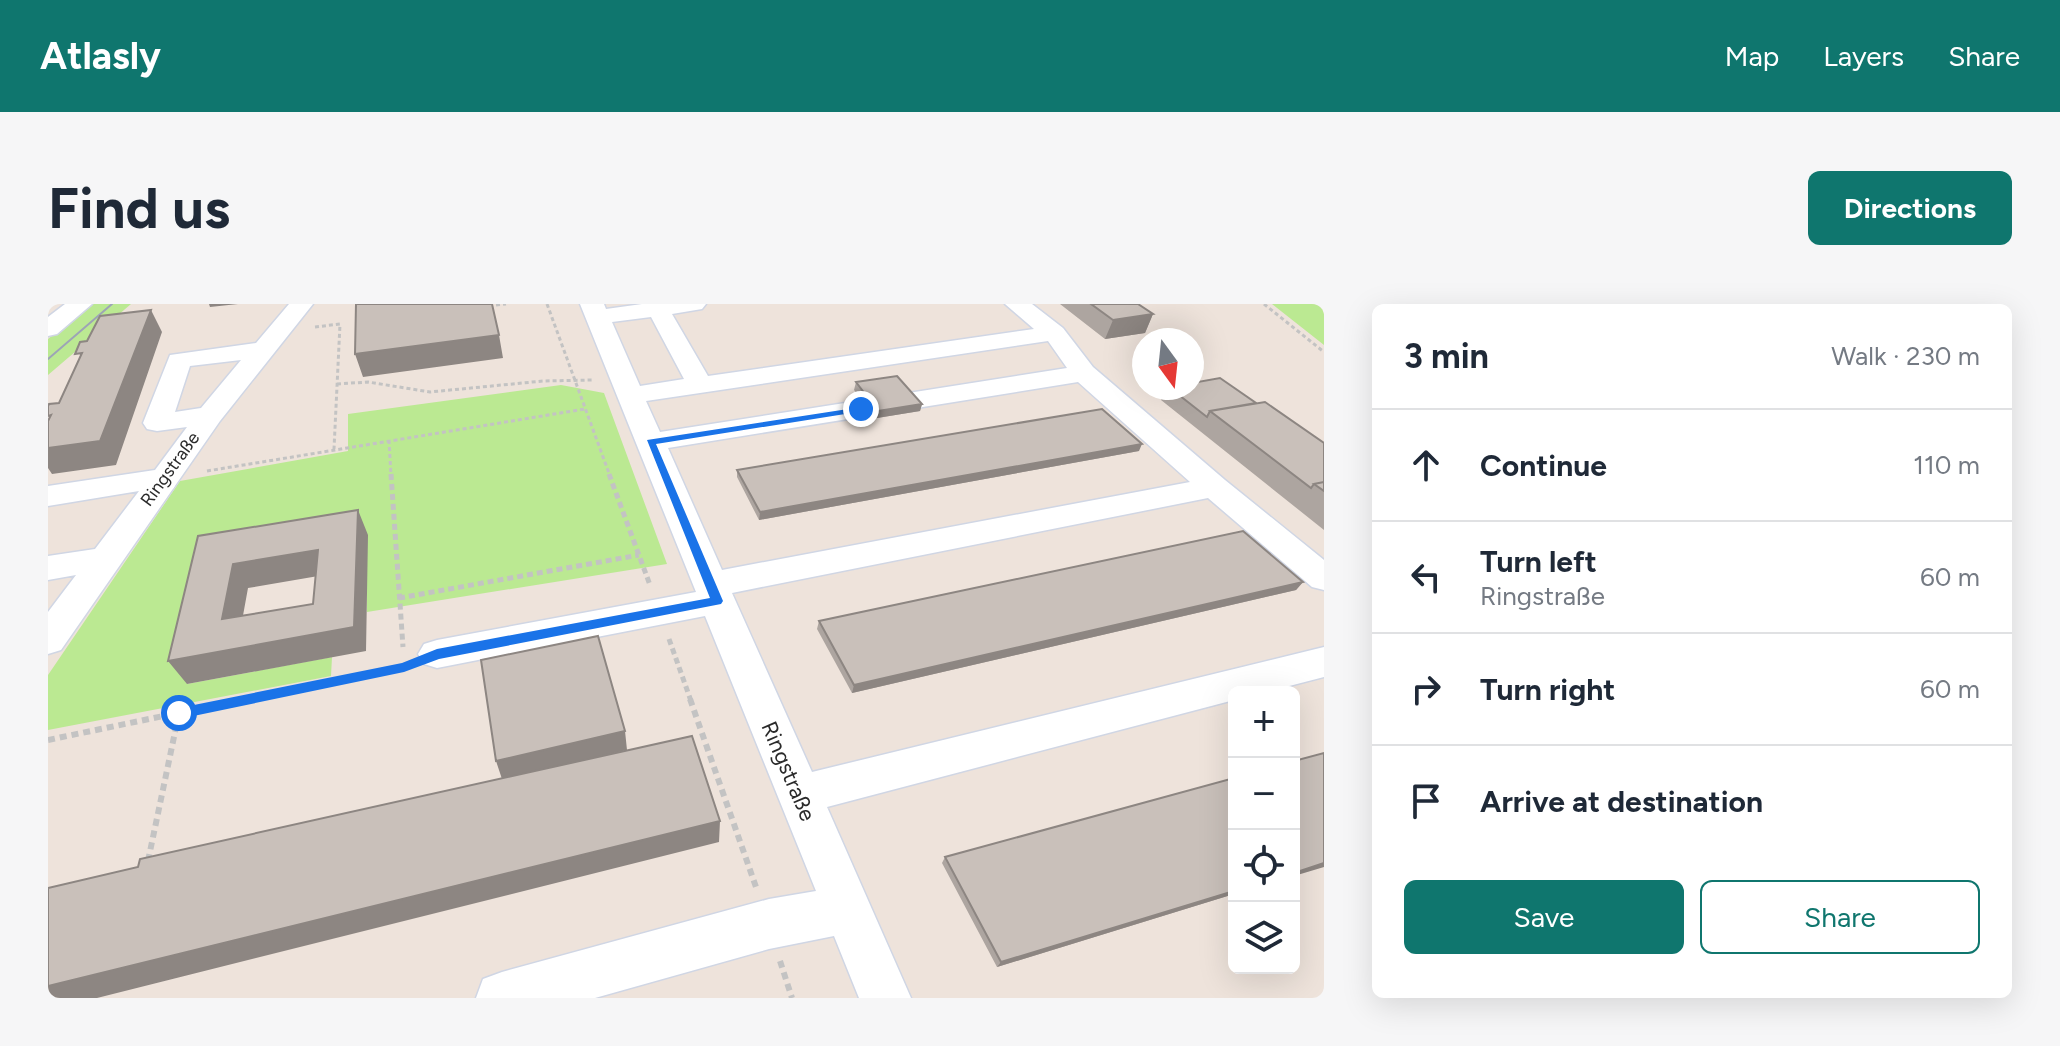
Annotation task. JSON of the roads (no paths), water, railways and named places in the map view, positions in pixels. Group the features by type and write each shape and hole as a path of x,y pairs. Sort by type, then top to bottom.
{"street":[{"path":"48,329 80,304"},
{"name":"Ringstraße","path":"48,640 210,415 301,304"},
{"path":"594,310 658,309 694,304"},
{"path":"1017,304 1054,333 1084,373 1324,578"},
{"path":"658,309 699,383"},
{"name":"Ringstraße","path":"594,310 885,998"},
{"path":"630,395 1054,333"},
{"path":"210,415 157,423 179,360 271,341"},
{"path":"651,442 1084,373"},
{"path":"48,496 163,478"},
{"path":"420,661 659,611 714,593 1214,487"},
{"path":"48,568 105,559"},
{"path":"798,795 1324,662"},
{"path":"502,998 769,924 847,909"}],"tram line":[{"path":"48,359 112,304"}]}
